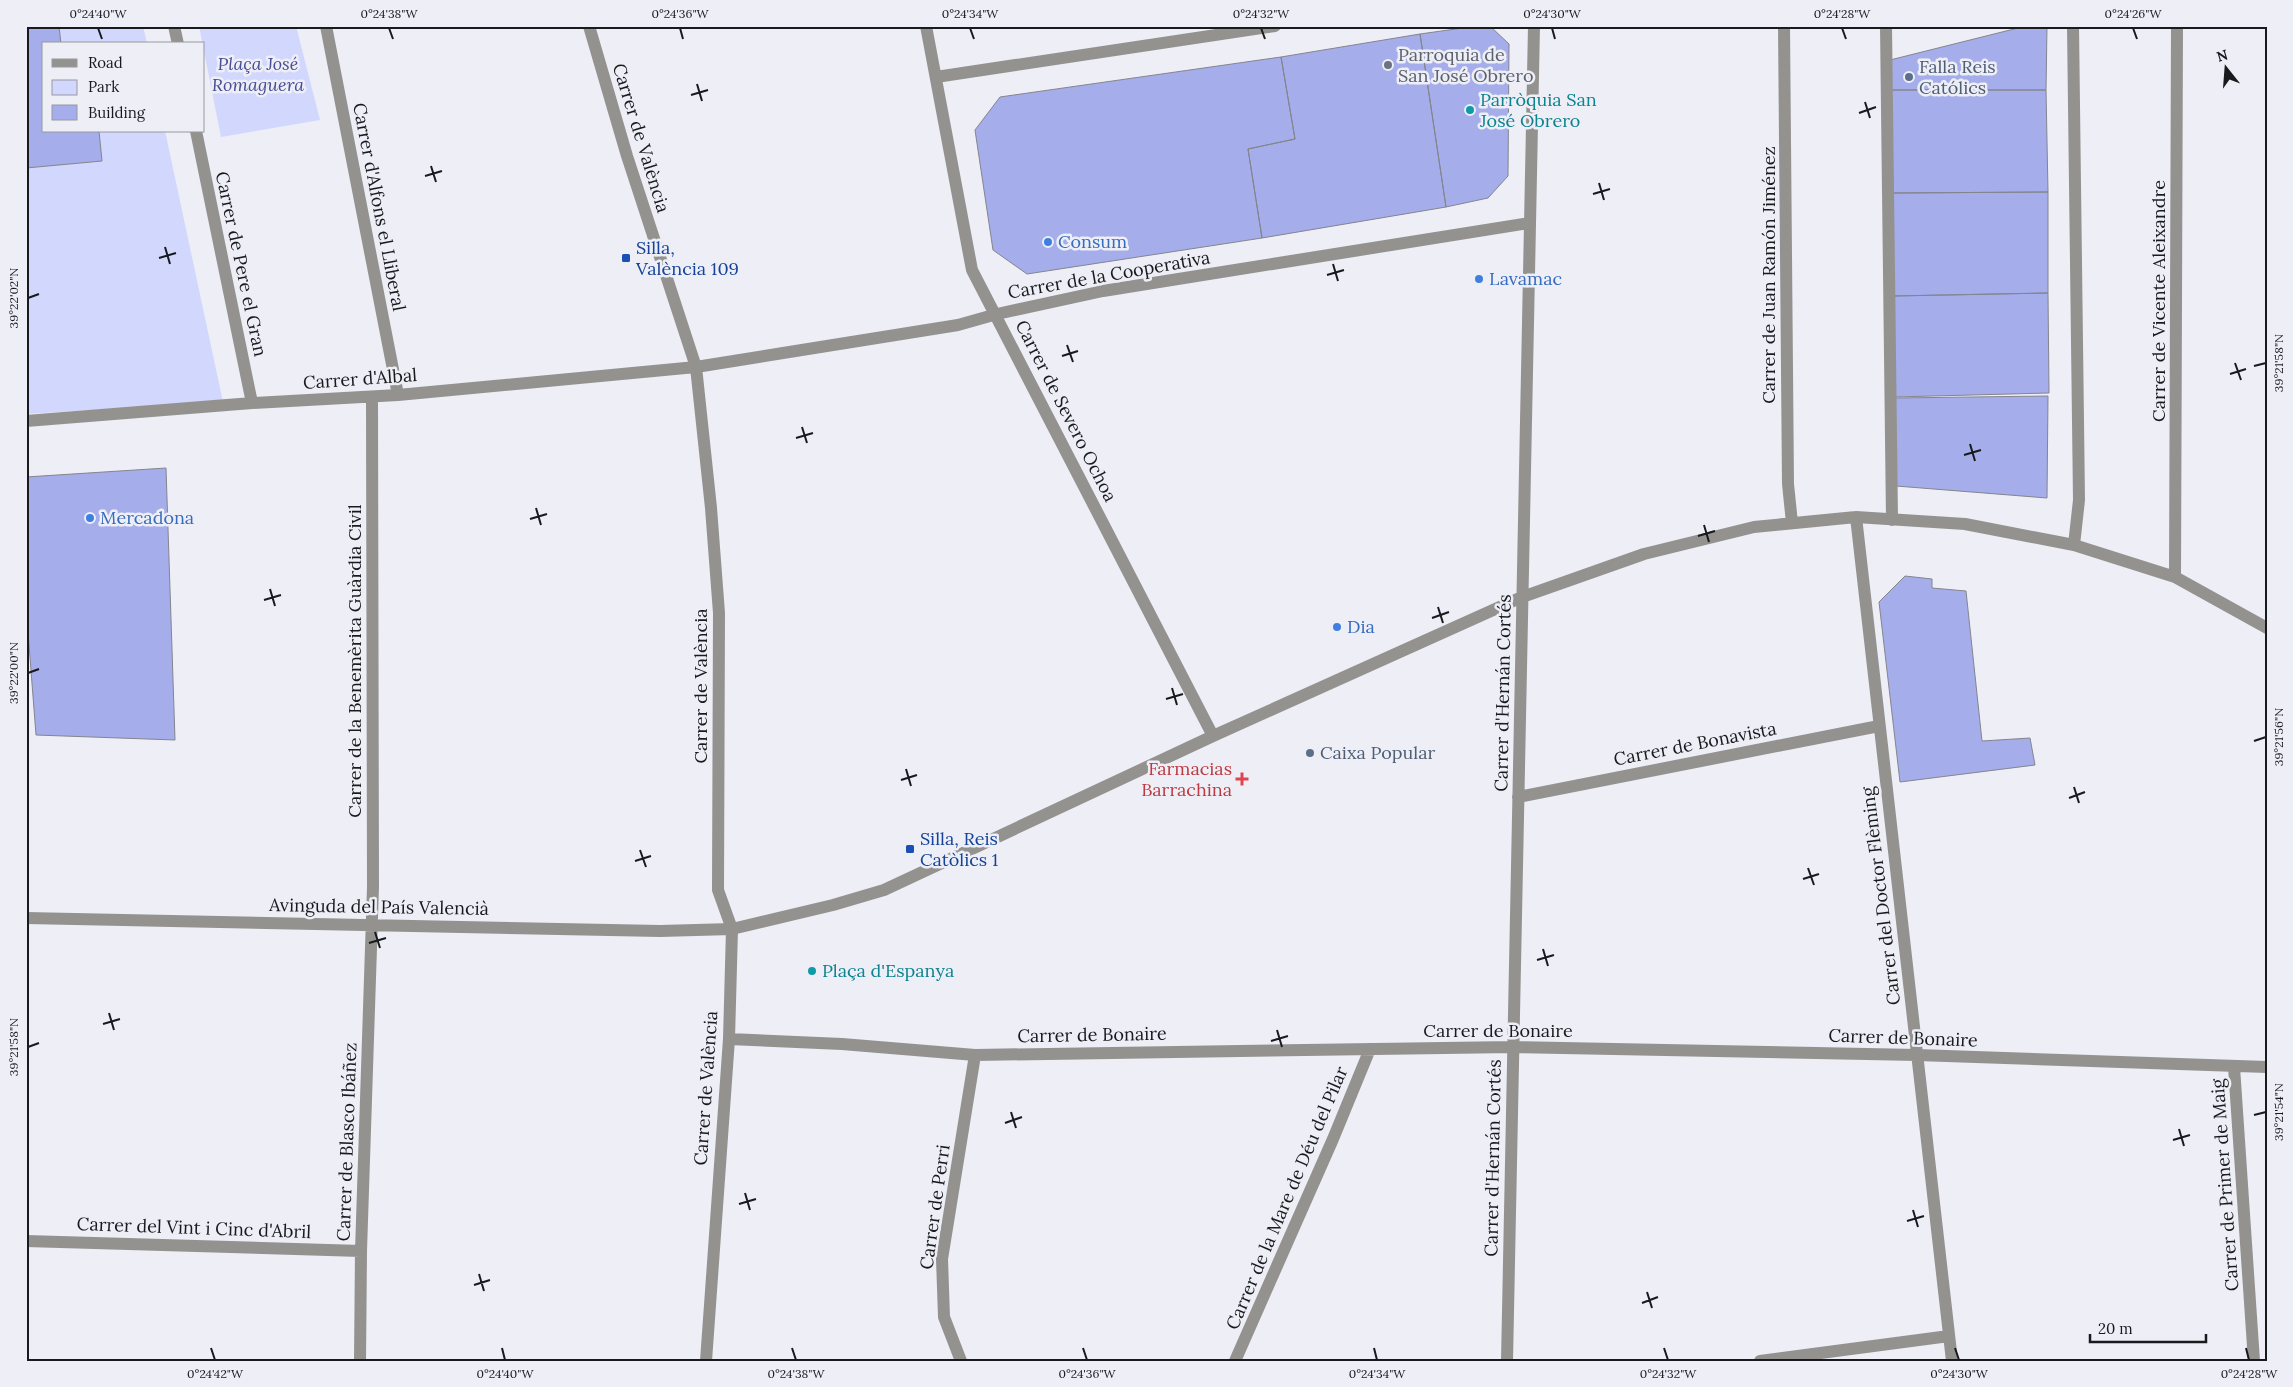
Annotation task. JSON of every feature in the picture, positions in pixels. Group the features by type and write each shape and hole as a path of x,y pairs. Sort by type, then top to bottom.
{"street":[{"path":"174,26 178,42"},
{"name":"Carrer d'Alfons el Lliberal","path":"326,26 398,395"},
{"name":"Carrer de València","path":"589,26 627,156 696,367 711,508 719,613 718,890 732,929 729,1039 706,1361"},
{"name":"Carrer de Severo Ochoa","path":"926,26 972,270 997,314 1213,736"},
{"path":"936,76 1275,26"},
{"name":"Carrer d'Hernán Cortés","path":"1508,1361 1534,26"},
{"name":"Carrer de Juan Ramón Jiménez","path":"1784,26 1788,484 1792,523"},
{"path":"1886,26 1892,520"},
{"path":"2073,26 2079,500 2074,545"},
{"name":"Carrer de Vicente Aleixandre","path":"2175,577 2178,26"},
{"name":"Carrer de Pere el Gran","path":"196,132 252,403"},
{"name":"Carrer de la Cooperativa","path":"696,367 958,325 997,314 1104,292 1529,223"},
{"name":"Carrer d'Albal","path":"26,421 252,403 398,395 696,367"},
{"name":"Carrer de la Benemèrita Guàrdia Civil","path":"370,925 373,877 372,397"},
{"name":"Avinguda del País Valencià","path":"26,918 660,931 732,929 833,905 884,890 1213,736 1522,598 1644,554 1754,527 1856,517 1965,524 2074,545 2175,577 2267,628"},
{"name":"Carrer del Doctor Flèming","path":"1856,517 1952,1361"},
{"name":"Carrer de Bonavista","path":"1518,797 1879,726"},
{"name":"Carrer de Blasco Ibáñez","path":"360,1361 361,1251 370,925"},
{"name":"Carrer de Bonaire","path":"729,1039 842,1044 975,1055 1513,1047 1917,1055 2267,1068"},
{"name":"Carrer de la Mare de Déu del Pilar","path":"1235,1361 1333,1139 1370,1049"},
{"name":"Carrer de Perri","path":"961,1361 944,1317 942,1259 975,1055"},
{"name":"Carrer de Primer de Maig","path":"2234,1067 2254,1361"},
{"name":"Carrer del Vint i Cinc d'Abril","path":"26,1241 361,1251"},
{"path":"1760,1361 1949,1336"}],"green space":[{"path":"26,26 143,26 147,42 42,42 42,132 165,132 223,402 26,414"},
{"name":"Plaça José Romaguera","path":"199,26 296,26 320,120 221,137 205,56 205,42 202,42"}],"building":[{"path":"26,26 59,26 61,42 42,42 42,132 99,132 102,161 26,168"},
{"name":"Parròquia San José Obrero","path":"1490,26 1509,44 1508,176 1488,198 1446,207 1420,34"},
{"path":"2026,26 2047,26 2046,90 1891,90 1890,60"},
{"path":"1420,34 1446,207 1262,238 1248,149 1295,139 1281,57"},
{"path":"1281,57 1295,139 1248,149 1262,238 1027,274 993,250 975,130 1000,97"},
{"path":"1891,90 2046,90 2048,192 1893,193"},
{"path":"2048,192 2048,293 1893,296 1893,193"},
{"path":"2048,293 2049,393 1894,397 1893,296"},
{"path":"2048,396 2047,498 1896,486 1895,398"},
{"path":"166,468 175,740 36,735 28,632 26,632 26,477"},
{"path":"1905,576 1932,579 1932,588 1966,591 1982,741 2030,738 2035,765 1900,782 1879,602"}],"place":[{"name":"Parroquia de San José Obrero","path":"1388,65"},
{"name":"Falla Reis Católics","path":"1909,77"},
{"name":"Parròquia San José Obrero","path":"1470,110"},
{"name":"Consum","path":"1048,242"},
{"name":"Silla, València 109","path":"626,258"},
{"name":"Lavamac","path":"1479,279"},
{"name":"Mercadona","path":"90,518"},
{"name":"Dia","path":"1337,627"},
{"name":"Caixa Popular","path":"1310,753"},
{"name":"Farmacias Barrachina","path":"1242,779"},
{"name":"Silla, Reis Catòlics 1","path":"910,849"},
{"name":"Plaça d'Espanya","path":"812,971"}]}
